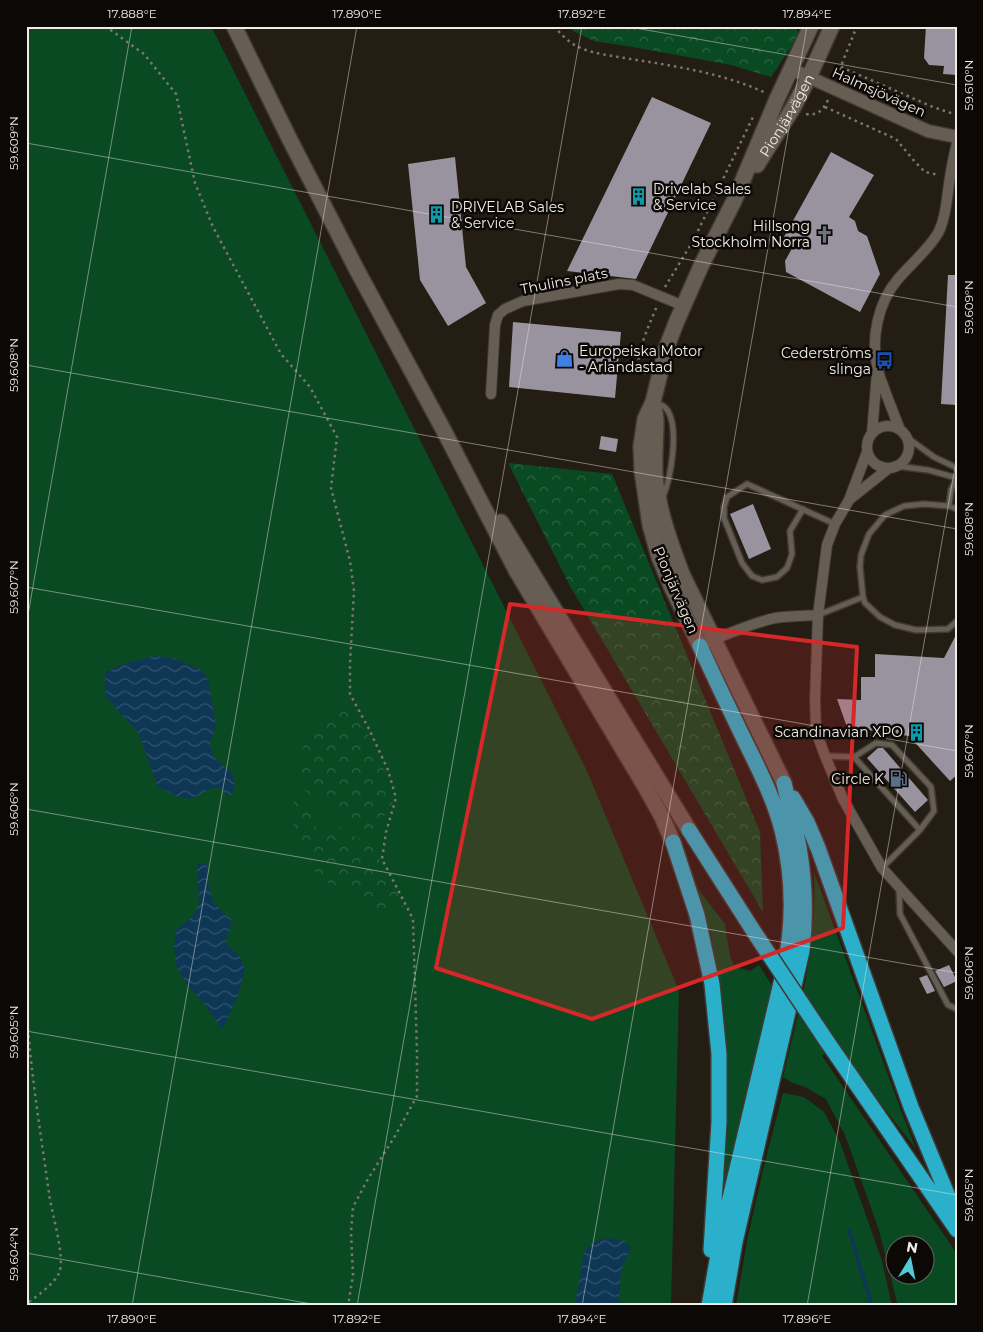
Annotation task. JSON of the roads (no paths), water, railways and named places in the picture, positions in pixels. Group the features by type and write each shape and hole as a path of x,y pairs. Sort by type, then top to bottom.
{"highway":[{"path":"707,643 782,829 789,869 791,905 790,944 722,1232 709,1306"},
{"path":"784,783 807,822 818,848 903,1085 957,1218"},
{"path":"724,1306 735,1242 802,950 805,915 803,880 799,848 784,783"},
{"path":"689,830 826,1040 957,1230"},
{"path":"673,842 697,916 710,974 719,1054 719,1122 710,1258 709,1306"}],"main road":[{"path":"234,26 358,272 517,572 646,788 673,842"},
{"name":"Pionjärvägen","path":"784,783 707,643 672,588 659,557 650,525 645,498 641,446 645,419 653,402 666,349 701,266 734,202 790,69 811,26"},
{"name":"Pionjärvägen","path":"734,202 793,108 832,26"},
{"name":"Pionjärvägen","path":"653,402 656,419 654,444 655,474 660,504 671,546 707,643"},
{"path":"443,430 528,564 689,830"}],"street":[{"name":"Halmsjövägen","path":"790,69 928,131 957,137"},
{"path":"849,500 892,467 903,461 908,453 908,444 878,370 875,353 876,335 882,308 896,281 940,231 957,143"},
{"name":"Thulins plats","path":"491,394 495,325 498,315 505,309 523,301 619,284 633,285 684,306"},
{"path":"878,370 872,433 868,440 867,452 849,500 835,524 827,545 818,615 814,699 816,731 843,800 882,868 957,951"},
{"path":"872,433 885,427 893,427 902,433"},
{"path":"867,452 874,463 881,467 892,467"},
{"name":"Pionjärvägen","path":"707,643 765,620 818,615"}],"lane":[{"path":"902,433 934,457 957,468"},
{"path":"892,467 928,470 957,477 951,490 948,506"},
{"path":"803,509 790,531 792,554 787,568 777,577 762,580 752,576 742,564 724,518 724,507 728,497 736,490 747,484 803,509 835,524"},
{"path":"957,509 948,506 924,504 904,506 885,515 869,534 861,555 860,567 865,603 880,617 894,624 916,630 948,629 957,621"},
{"path":"818,615 863,597"},
{"path":"825,756 854,757 876,743 892,745 931,787 934,812 920,830 882,868"},
{"path":"854,757 920,830"},
{"path":"899,887 900,914 948,1005 957,1009"}],"water":[{"path":"154,656 177,659 203,671 209,683 216,727 210,742 213,756 232,773 235,786 231,796 226,794 220,787 214,787 191,799 176,796 158,787 138,732 106,696 106,672 123,664"},
{"path":"207,863 209,886 214,902 232,920 225,942 239,956 245,969 238,995 222,1030 206,1006 188,986 176,966 174,946 176,930 193,916 199,904 197,864"},
{"path":"607,1238 625,1241 631,1248 621,1270 618,1306 575,1306 584,1253 592,1243"}],"waterway":[{"path":"849,1230 872,1306"}],"place":[{"name":"Drivelab Sales & Service","path":"639,197"},
{"name":"DRIVELAB Sales & Service","path":"437,215"},
{"name":"Hillsong Stockholm Norra","path":"824,234"},
{"name":"Europeiska Motor - Arlandastad","path":"565,359"},
{"name":"Cederströms slinga","path":"885,361"},
{"name":"Scandinavian XPO","path":"917,732"},
{"name":"Circle K","path":"898,779"}]}
